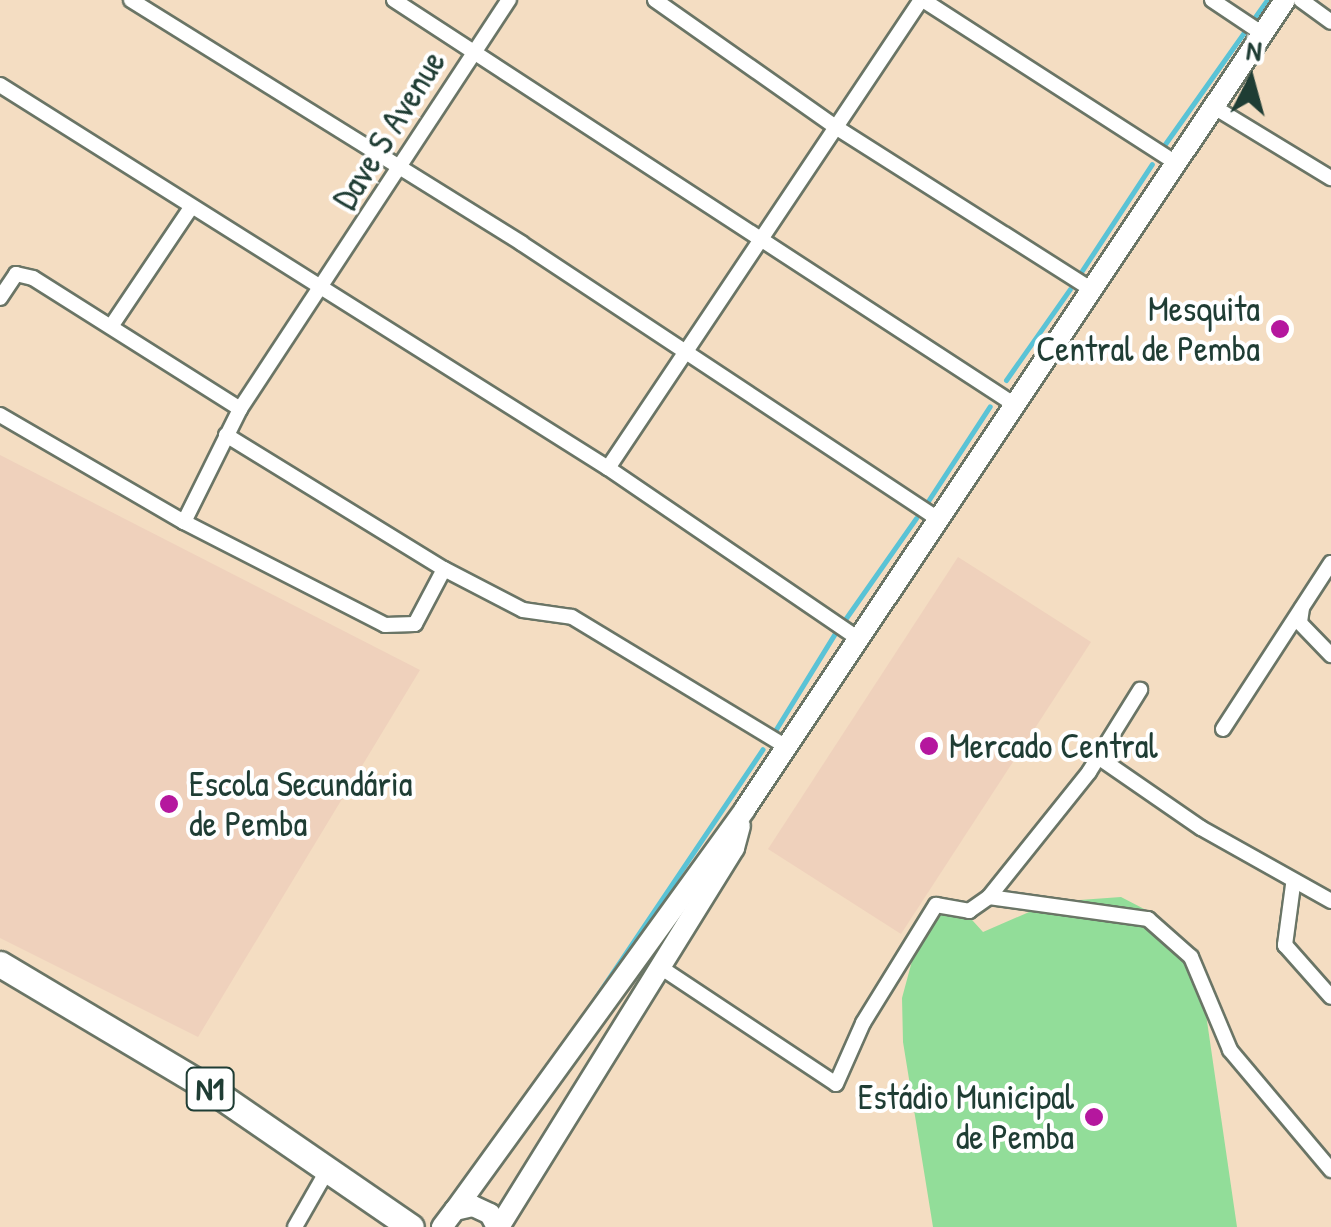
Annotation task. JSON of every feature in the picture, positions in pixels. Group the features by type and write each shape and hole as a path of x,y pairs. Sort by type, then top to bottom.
{"highway":[{"name":"N1","path":"0,964 82,1008 411,1227"}],"street":[{"path":"131,0 401,167 937,518"},
{"path":"394,0 1012,402"},
{"name":"Dave S Avenue","path":"184,522 240,409 322,293 509,0"},
{"path":"654,0 834,126 1089,288"},
{"path":"608,468 922,0 1174,162"},
{"path":"1212,0 1262,34"},
{"path":"442,1227 745,809 1012,402 1285,0"},
{"path":"1301,0 1331,22"},
{"path":"0,85 190,210 608,468 856,637"},
{"path":"1214,106 1331,178"},
{"path":"112,325 190,210"},
{"path":"0,298 20,273 112,325 240,409"},
{"path":"0,416 184,522 385,625 415,624 444,570"},
{"path":"226,435 444,570 523,610 572,616 785,746"},
{"path":"1223,729 1331,564"},
{"path":"1302,607 1300,622 1331,655"},
{"path":"660,967 836,1084 864,1023 936,905 970,911 989,897 1098,757 1140,690"},
{"path":"1098,757 1293,884 1331,901"},
{"path":"456,1210 482,1208 498,1227 734,848 745,809"},
{"path":"1293,884 1285,945 1331,998"},
{"path":"989,897 1148,919 1176,938 1191,957 1230,1050 1331,1170"},
{"path":"600,1014 620,1028"},
{"path":"294,1227 327,1171"}],"shaded area":[{"name":"Escola Secundária de Pemba","path":"0,455 420,670 198,1037 0,938"},
{"name":"Mercado Central","path":"958,557 1091,642 901,934 768,849"}],"green space":[{"path":"1121,897 1150,912 1200,973 1237,1227 933,1227 903,1042 902,998 919,935 953,899 983,932 1052,902"}],"waterway":[{"path":"1165,144 1267,0"},
{"path":"1081,272 1152,164"},
{"path":"1006,380 1070,289"},
{"path":"928,501 990,406"},
{"path":"846,618 916,518"},
{"path":"773,734 837,630"},
{"path":"588,1009 763,749"}],"place":[{"name":"Mesquita Central de Pemba","path":"1280,329"},
{"name":"Mercado Central","path":"929,746"},
{"name":"Escola Secundária de Pemba","path":"169,804"},
{"name":"Estádio Municipal de Pemba","path":"1094,1117"}]}
